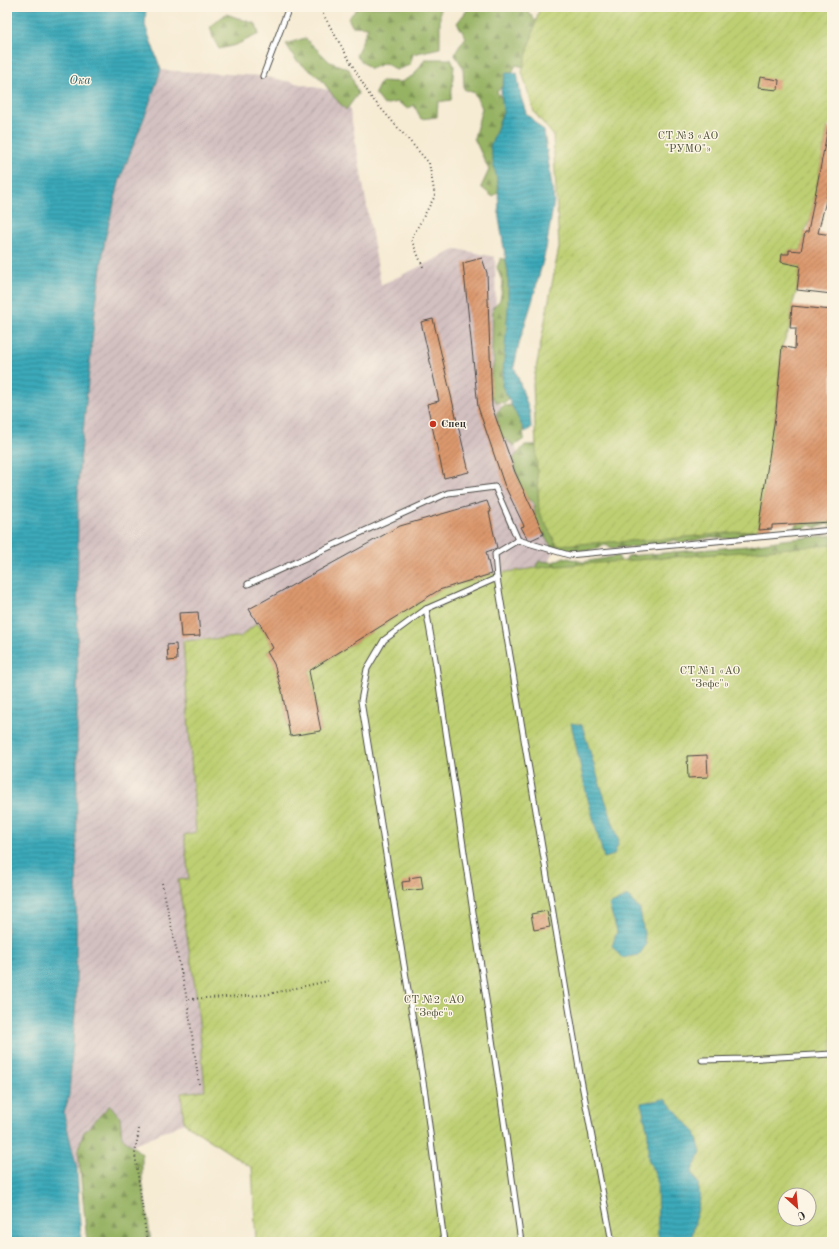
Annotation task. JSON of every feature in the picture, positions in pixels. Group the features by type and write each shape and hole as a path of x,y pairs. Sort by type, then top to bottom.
{"lane":[{"path":"263,76 289,7"},
{"path":"248,584 448,493 495,487 518,540"},
{"path":"612,1242 580,1074 496,578 495,554 518,540 569,555 832,530"},
{"path":"444,1242 425,1094 361,701 367,669 384,640 426,609 496,578"},
{"path":"426,609 498,1078 521,1242"},
{"path":"702,1060 832,1054"}],"path":[{"path":"319,7 370,96 429,163 435,196 411,239 424,269"},
{"path":"162,883 187,999 199,1084"},
{"path":"187,999 264,995 328,981"},
{"path":"139,1129 135,1154 146,1242"}],"shaded area":[{"path":"161,70 263,76 347,94 381,285 457,249 495,257 497,395 539,512 557,545 545,567 321,731 290,736 282,692 274,663 267,652 272,648 257,623 240,637 183,641 196,832 184,835 189,879 178,880 197,999 205,1090 181,1093 184,1123 77,1169 64,1114 69,1095 76,1001 78,483 95,311 105,239 120,179"}],"green space":[{"path":"359,7 440,7 440,48 413,54 410,65 396,70 385,63 370,69 356,56 368,27 352,26 348,18"},
{"path":"461,7 518,7 527,10 540,27 531,69 516,65 509,78 497,92 508,106 503,187 493,197 481,187 489,170 474,138 482,108 474,93 464,89 463,67 454,54 466,37 457,23 468,9"},
{"name":"СТ №3 «АО \"РУМО\"»","path":"540,7 832,7 832,123 828,127 811,217 805,232 801,251 789,250 789,254 782,254 782,262 800,266 797,290 792,306 790,328 782,346 776,411 758,530 666,539 557,545 539,512 533,384 559,247 553,135 534,112 522,72"},
{"path":"226,14 256,24 259,34 236,45 219,49 213,38 210,26"},
{"path":"305,38 330,62 349,69 358,94 346,110 321,79 296,60 286,44"},
{"path":"425,59 451,59 454,66 451,100 438,102 437,117 421,119 414,105 408,109 398,102 384,105 375,93 381,81 401,82 414,75"},
{"path":"501,258 510,261 512,392 505,403 496,402 488,391 494,361 492,351 493,307 500,300 503,284 497,267"},
{"path":"512,405 522,420 524,439 514,446 501,436 496,413 503,406"},
{"path":"525,445 543,445 758,526 753,533 732,539 712,537 683,543 674,540 658,546 612,548 605,545 586,551 552,547 536,525 534,504 523,494 513,459"},
{"path":"801,517 832,517 832,528 828,524 817,528 810,525 801,530 794,527"},
{"path":"832,535 832,547 625,562 628,556 746,546 782,540"},
{"name":"СТ №2 «АО \"Зефс\"»","path":"832,545 832,1242 256,1242 252,1168 184,1123 181,1093 205,1090 197,999 178,880 189,879 184,835 196,832 183,641 240,637 257,623 273,648 267,652 274,663 282,692 290,736 321,730 309,671 439,590 491,574 545,567"},
{"path":"618,556 630,577 532,573 539,561 553,562 564,557 583,562"},
{"path":"110,1105 120,1117 122,1137 142,1154 142,1179 151,1242 87,1242 78,1149 84,1132"}],"water":[{"name":"Ока","path":"7,7 146,7 145,25 161,70 120,179 105,239 95,311 78,483 76,1001 69,1095 64,1114 77,1169 81,1242 7,1242"},
{"path":"506,73 517,73 521,97 526,113 544,131 554,201 546,249 514,366 530,413 531,428 525,432 502,386 508,307 508,273 499,218 498,185 490,147 503,112 501,90"},
{"path":"571,723 582,725 619,841 614,855 604,858 586,792"},
{"path":"628,896 640,910 646,945 639,955 622,958 612,946 617,931 609,905"},
{"path":"665,1099 695,1132 701,1152 692,1171 698,1183 700,1198 691,1242 660,1242 658,1235 657,1179 648,1159 648,1133 641,1103"}],"building":[{"path":"760,77 779,80 778,90 758,88"},
{"path":"828,128 832,129 832,176 818,233 832,235 832,294 797,290 800,266 781,262 782,254 789,254 789,250 801,251 805,232 808,232"},
{"path":"482,258 487,273 492,407 515,472 544,534 531,540 527,538 521,527 524,526 504,484 478,407 463,263"},
{"path":"792,306 832,310 832,522 772,525 772,529 758,530 776,411 782,346 795,349 796,328 790,328"},
{"path":"433,319 469,472 444,478 427,404 439,401 421,322"},
{"path":"487,501 491,512 489,512 497,548 486,552 491,574 439,590 309,671 321,731 290,736 282,691 274,664 267,652 273,648 259,622 257,623 249,609 400,526"},
{"path":"198,612 200,636 181,637 179,613"},
{"path":"176,644 177,660 168,661 167,645"},
{"path":"707,755 708,777 688,778 687,756"},
{"path":"421,876 423,889 403,891 402,882 410,881 409,878"},
{"path":"547,911 550,927 534,930 531,914"}],"place":[{"name":"Спец","path":"433,424"}],"park label":[{"name":"СТ №1 «АО \"Зефс\"»","path":"710,677"}]}
